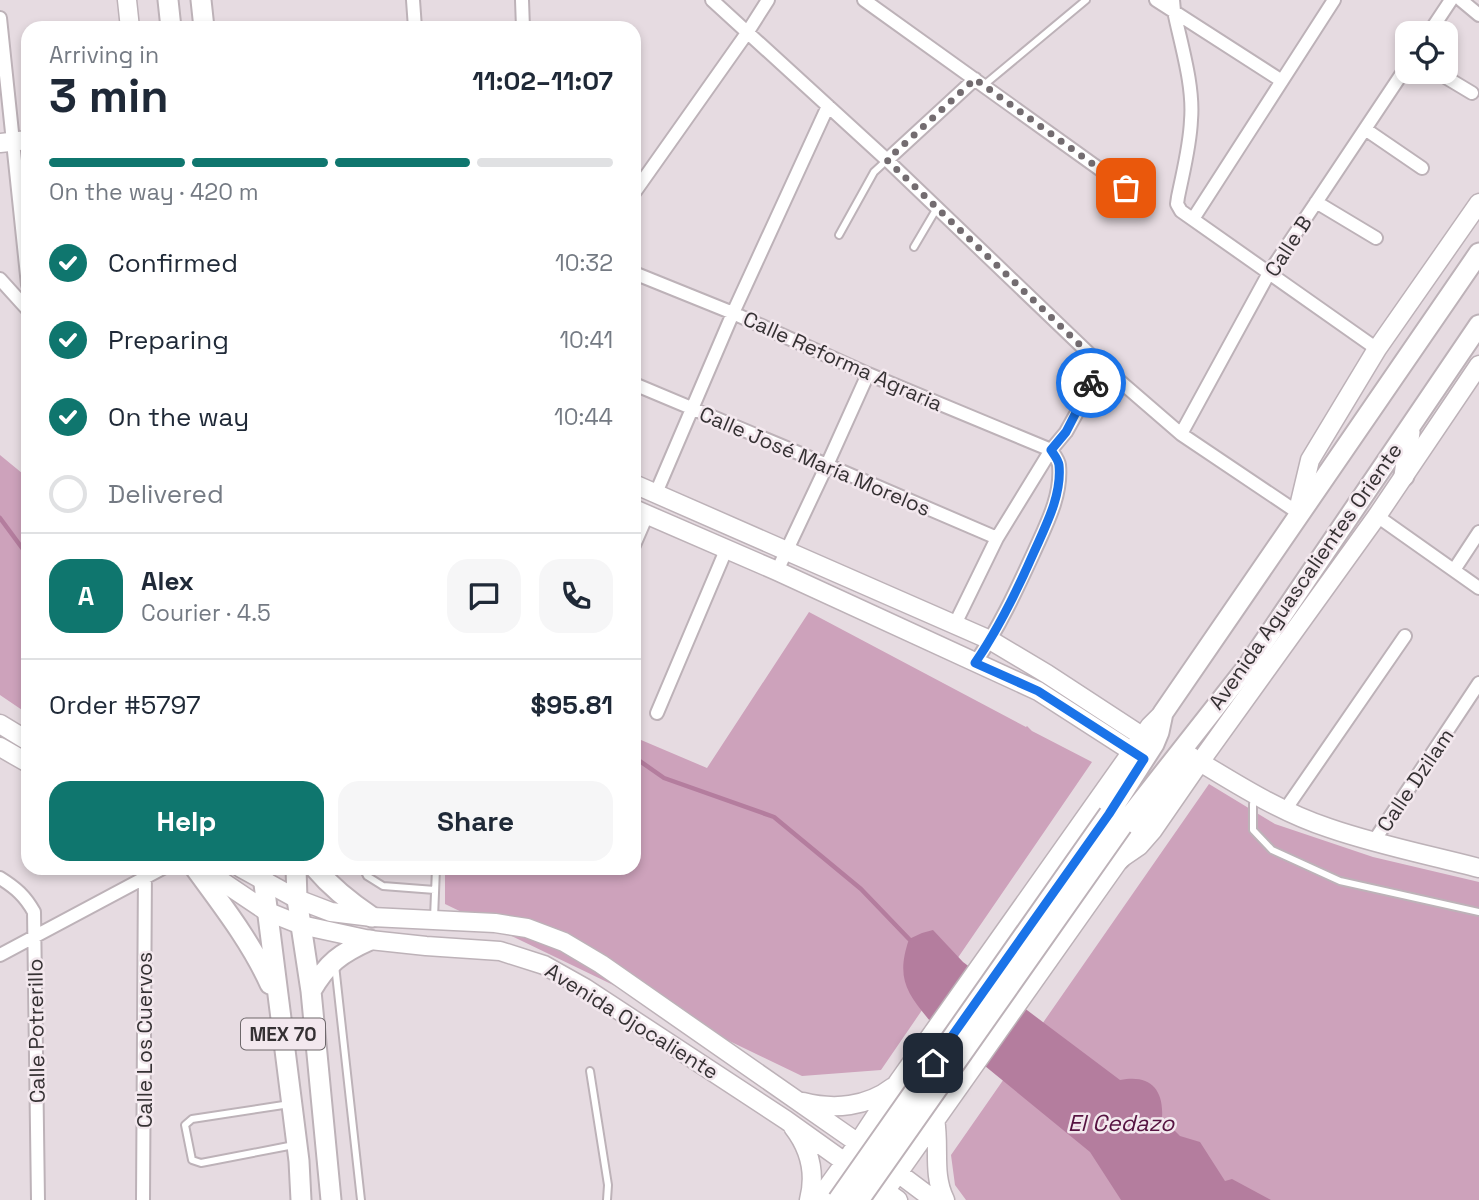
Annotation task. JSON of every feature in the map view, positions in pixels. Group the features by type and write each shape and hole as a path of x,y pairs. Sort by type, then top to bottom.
{"main road":[{"path":"168,0 170,21"},
{"path":"201,0 203,21"},
{"name":"Avenida Aguascalientes Oriente","path":"859,1200 1115,820 1143,748 1159,732 1163,713 1479,253"},
{"name":"Avenida Aguascalientes Oriente","path":"838,1200 1115,820 1247,667 1479,326"},
{"path":"1404,476 1411,425"},
{"path":"1120,859 1217,718 1247,667"},
{"path":"200,875 259,960 280,1008"},
{"name":"MEX 70","path":"262,875 302,1200"},
{"name":"MEX 70","path":"296,875 297,900 311,991 331,1200"},
{"path":"322,875 346,900 372,917"},
{"path":"311,991 321,973 334,960 347,950 370,940"}],"street":[{"path":"127,0 129,21"},
{"path":"413,0 414,21"},
{"path":"522,0 523,21"},
{"path":"712,0 887,160 1100,364 1181,434 1301,512"},
{"path":"641,183 768,0"},
{"path":"864,0 1126,188"},
{"path":"1156,0 1173,6 1282,81"},
{"path":"1192,219 1334,0"},
{"path":"1437,21 1451,0"},
{"path":"1461,0 1479,15"},
{"path":"1173,6 1190,87 1192,118 1177,204 1181,211 1377,349"},
{"path":"0,18 21,218"},
{"path":"887,160 979,82"},
{"name":"Calle B","path":"1181,434 1269,273 1395,84"},
{"path":"1457,84 1472,93"},
{"path":"656,493 733,313 828,106"},
{"path":"1365,129 1422,168"},
{"path":"1316,202 1376,238"},
{"name":"Avenida Aguascalientes Oriente","path":"1301,512 1300,502 1310,460 1377,349 1479,203"},
{"name":"Calle Reforma Agraria","path":"641,276 1051,450"},
{"path":"0,279 21,302"},
{"path":"955,624 997,538 1051,450 1066,432 1100,364"},
{"name":"Avenida Aguascalientes Oriente","path":"887,1197 898,1171 947,1102 1120,859 1147,838 1377,516 1479,365"},
{"path":"777,571 868,373"},
{"name":"Calle José María Morelos","path":"641,387 997,538"},
{"path":"975,663 1012,600 1053,509 1059,462 1051,450"},
{"path":"641,487 990,640 1047,674 1143,748"},
{"path":"641,512 777,571 1038,691 1143,748"},
{"path":"1377,516 1479,588"},
{"path":"1454,570 1479,532"},
{"path":"657,713 726,550"},
{"path":"1285,810 1405,636"},
{"name":"Calle Dzilam","path":"1374,841 1479,683"},
{"path":"0,724 21,737"},
{"path":"0,747 21,759"},
{"name":"Avenida Aguascalientes Oriente","path":"821,1200 903,1076 984,962 1143,748"},
{"path":"1200,762 1255,795 1328,828 1479,868"},
{"path":"0,954 143,875"},
{"name":"Calle Los Cuervos","path":"143,1200 145,875"},
{"name":"Avenida Ojocaliente","path":"213,875 267,911 301,925 370,940 500,951 544,965 585,988 786,1120 846,1161 887,1197"},
{"name":"Avenida Ojocaliente","path":"262,875 297,900 331,912 372,917 495,923 527,928 564,942 601,964 858,1143 934,1200"},
{"name":"Calle Potrerillo","path":"0,878 16,888 34,912 38,1200"},
{"path":"792,1098 827,1107 852,1105 877,1097 903,1076"},
{"path":"903,1076 903,1090 908,1102 913,1106 931,1111 943,1107 947,1102"},
{"path":"935,1119 937,1172 946,1200"},
{"path":"786,1120 800,1137 809,1157 812,1180 809,1200"}],"lane":[{"path":"979,82 1086,0"},
{"path":"839,235 874,172 887,160"},
{"path":"914,247 937,208"},
{"path":"1255,795 1253,830 1272,850 1340,881 1479,912"},
{"path":"366,875 383,886 435,890"},
{"path":"434,920 436,875"},
{"path":"334,960 361,1200"},
{"path":"590,1071 608,1185 607,1200"},
{"path":"292,1104 192,1119 185,1125 192,1160 201,1163 297,1144"}],"shaded area":[{"path":"0,455 21,472 21,709 0,695"},
{"path":"809,612 1092,762 881,1070 802,1076 445,904 445,875 641,875 641,740 707,768"},
{"path":"1209,784 1275,824 1373,857 1479,882 1479,1200 966,1200 955,1185 951,1155"}],"water":[{"name":"El Cedazo","path":"933,930 963,962 1120,1080 1147,1081 1157,1091 1162,1118 1180,1136 1200,1142 1225,1181 1232,1179 1271,1200 1121,1200 1090,1152 930,1021 909,993 903,964 909,939"}],"waterway":[{"path":"0,518 21,546"},
{"path":"641,762 664,778 774,817 861,889 909,939"}],"way so far":[{"path":"1091,383 1100,364 887,160 975,79 1126,188"}],"route":[{"path":"933,1063 1109,814 1144,759 1038,691 975,663 1012,600 1053,509 1059,462 1051,450 1066,432 1091,383"}]}
